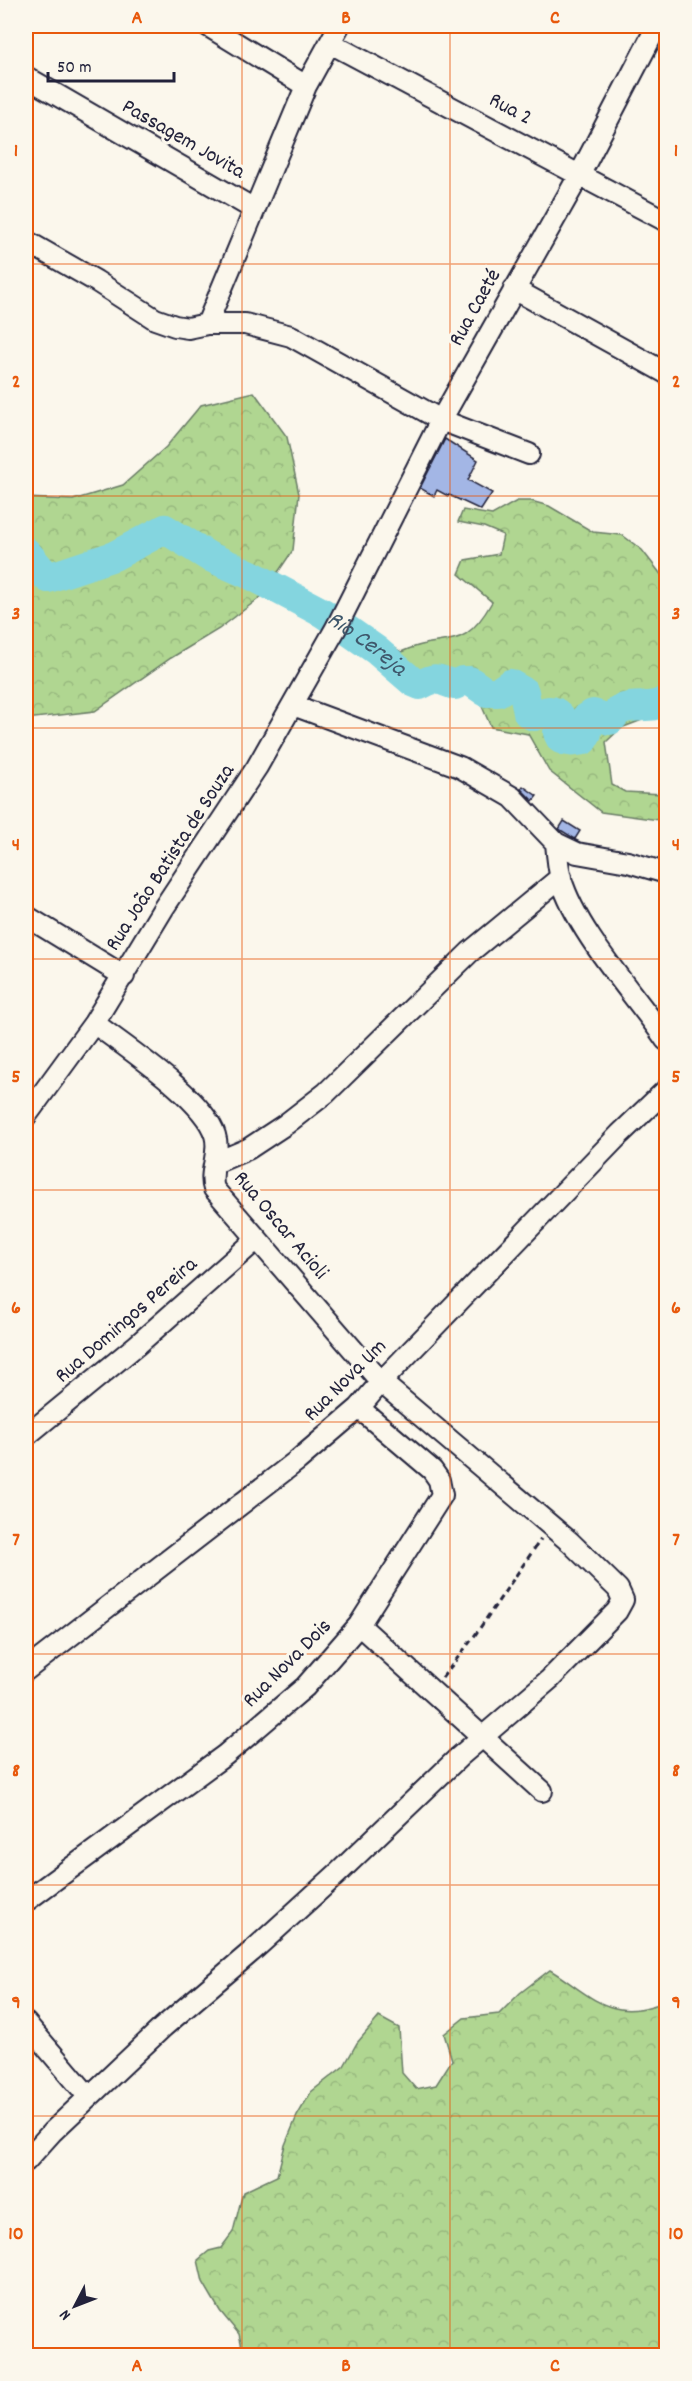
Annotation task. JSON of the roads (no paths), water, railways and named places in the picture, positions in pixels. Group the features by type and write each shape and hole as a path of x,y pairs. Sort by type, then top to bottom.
{"street":[{"path":"208,26 306,86"},
{"name":"Passagem Jovita","path":"207,324 306,86 339,26"},
{"name":"Rua Caeté","path":"339,622 441,420 580,174 657,26"},
{"name":"Rua 2","path":"330,44 666,221"},
{"name":"Passagem Jovita","path":"26,76 254,209"},
{"path":"26,241 156,319 182,327 207,324 245,324 291,336 441,420 529,454"},
{"path":"514,289 666,374"},
{"name":"Rua João Batista de Souza","path":"26,1116 94,1023 163,909 257,767 339,622"},
{"path":"292,705 460,767 512,797 556,843 577,853 628,862 666,873"},
{"path":"556,843 561,877 571,902 594,940 666,1040"},
{"path":"215,1163 248,1149 286,1124 326,1093 470,952 561,877"},
{"path":"26,916 124,976"},
{"name":"Rua Oscar Acioli","path":"94,1023 161,1075 203,1113 216,1136 217,1154 212,1181 214,1189 381,1382 550,1525 618,1590 623,1600 617,1611 557,1671 482,1736"},
{"name":"Rua Nova Um","path":"26,1670 298,1460 359,1408 381,1382 620,1134 666,1090"},
{"name":"Rua Domingos Pereira","path":"26,1436 138,1345 256,1239"},
{"name":"Rua Nova Dois","path":"26,1901 225,1755 275,1714 305,1687 359,1625 442,1495 440,1480 432,1470 359,1408"},
{"path":"359,1625 542,1791"},
{"path":"26,2161 88,2096 337,1874 482,1736"},
{"path":"26,2023 88,2096"}],"waterway":[{"name":"Rio Cereja","path":"26,552 48,578 114,556 165,529 208,556 251,575 323,613 376,650 413,682 420,685 438,679 455,685 462,681 470,681 486,692 498,692 510,684 524,692 528,713 534,716 551,711 557,713 560,716 558,733 561,739 567,741 583,740 587,733 587,717 593,714 610,720 626,708 655,705 666,700"}]}
